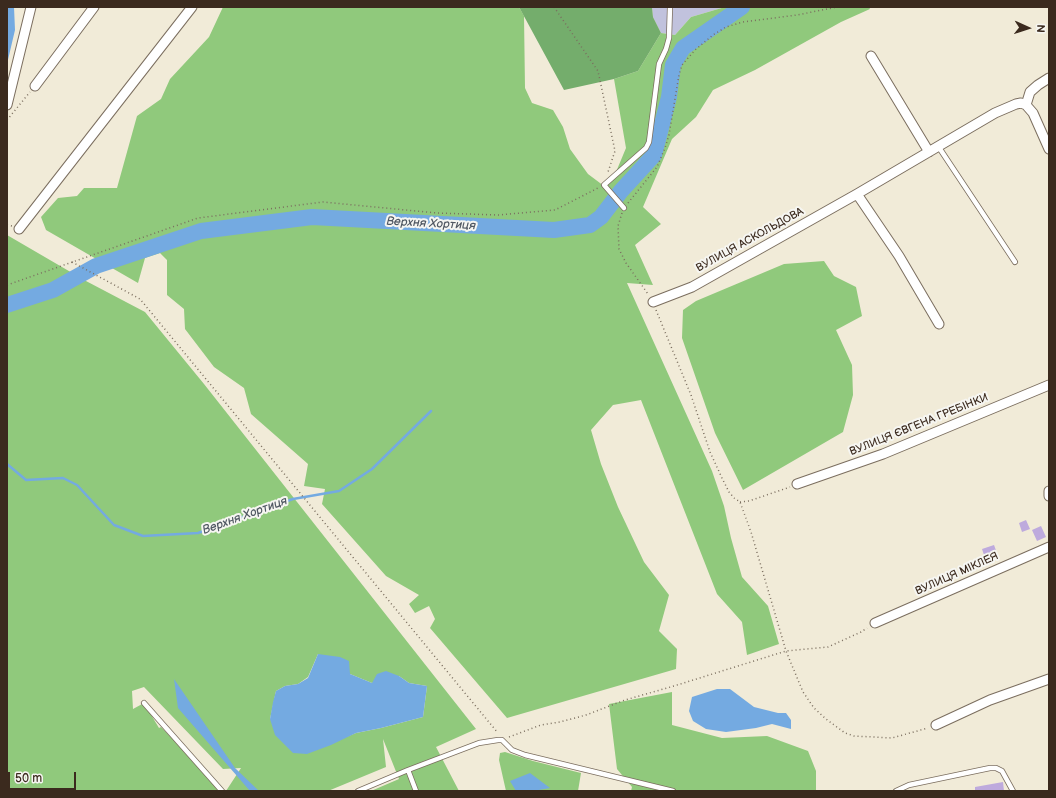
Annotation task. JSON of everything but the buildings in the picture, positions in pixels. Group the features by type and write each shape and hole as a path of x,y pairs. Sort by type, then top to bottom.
{"street":[{"path":"7,105 31,7"},
{"path":"35,86 94,7"},
{"path":"19,229 192,7"},
{"path":"871,56 929,152"},
{"path":"1049,78 1030,92 1026,105 1033,113 1049,149"},
{"name":"ВУЛИЦЯ АСКОЛЬДОВА","path":"653,302 692,287 857,194 1001,110 1021,103 1026,105"},
{"path":"857,194 898,256 939,324"},
{"name":"ВУЛИЦЯ ЄВГЕНА ГРЕБІНКИ","path":"797,484 883,454 1049,385"},
{"path":"1049,491 1049,496"},
{"name":"ВУЛИЦЯ МІКЛЕЯ","path":"875,622 1049,547"},
{"path":"936,725 990,700 1049,679"}],"lane":[{"path":"624,208 604,185 646,148 649,142 659,64 669,38 670,7"},
{"path":"938,146 1016,262"},
{"path":"144,703 222,791"},
{"path":"358,791 479,743 491,740 502,740 512,750 525,755 672,791"},
{"path":"896,791 909,785 990,768 996,768 1002,771 1013,791"},
{"path":"408,770 416,791"}],"path":[{"path":"7,285 198,218 323,202 452,214 498,215 555,210 571,203 604,185 615,151 598,71 554,7"},
{"path":"837,7 797,15 742,22 726,27 713,35 695,50 682,65 669,135 657,167 624,208 618,226 619,249 629,268 653,302 691,395 713,459 729,492 740,502 751,532 786,651 803,692 814,708 822,715 845,733 854,736 892,738 936,725"},
{"path":"7,120 35,86"},
{"path":"72,262 140,299 488,721 502,740 542,725 586,715 625,700 786,651 828,648 861,632 875,622"},
{"path":"740,502 749,501 797,484"}],"shaded area":[{"path":"652,7 725,7 691,17 675,35 661,33 653,17"}],"green space":[{"path":"223,7 519,7 524,16 525,88 532,103 553,110 563,127 570,149 588,174 604,186 616,172 626,148 614,79 638,71 661,33 675,35 691,17 725,7 869,7 870,9 841,22 755,70 713,90 696,117 672,139 643,207 661,224 635,245 653,285 627,283 712,471 724,506 742,577 768,606 779,644 747,655 742,622 717,594 641,400 613,405 591,430 601,464 618,507 644,562 669,595 659,631 677,649 676,669 507,718 430,628 435,619 429,606 415,613 409,604 419,595 386,576 322,504 325,489 304,486 308,464 251,414 244,388 214,367 185,329 184,309 167,295 167,260 160,253 145,258 138,283 46,230 41,217 58,198 77,196 84,188 117,188 137,116 161,99 170,79 209,37"},
{"path":"519,7 652,7 653,17 661,33 638,71 614,79 564,90"},
{"path":"7,235 86,281 145,312 204,384 476,729 436,747 459,791 371,791 399,779 383,739 386,767 328,791 226,791 241,768 223,769 144,687 132,691 133,709 144,703 159,728 161,727 223,791 7,791","holes":["318,654 350,674 372,683 399,676 409,683 427,686 423,717 356,733 346,737 270,719 276,691 285,686 298,684 308,677"]},
{"path":"824,261 834,276 856,287 862,316 836,330 852,365 853,395 843,432 743,490 715,433 682,338 683,310 696,301 784,264"},
{"path":"672,692 672,725 722,738 767,736 808,751 816,771 816,791 631,791 632,787 617,769 609,704"},
{"path":"505,752 533,761 581,773 578,791 506,791 499,760 500,753"}],"water":[{"path":"7,7 14,7 15,30 7,64"},
{"path":"318,654 340,657 349,661 350,674 372,683 377,674 386,671 399,676 409,683 427,686 423,717 356,733 307,754 293,753 275,735 270,719 273,702 276,691 285,686 298,684 308,678"},
{"path":"174,679 235,768 259,791 250,791 178,708"},
{"path":"717,689 730,689 754,707 778,713 786,713 791,720 791,729 772,724 726,732 706,729 693,721 689,711 692,697"},
{"path":"530,773 550,788 533,791 516,791 510,781"}],"waterway":[{"name":"Верхня Хортиця","path":"7,305 53,290 96,266 201,231 312,217 554,230 590,225 601,217 621,191 654,155 669,97 673,65 683,48 742,7"},
{"name":"Верхня Хортиця","path":"7,464 26,480 63,478 77,485 114,525 143,536 198,533 293,499 339,491 372,469 431,411"}]}
